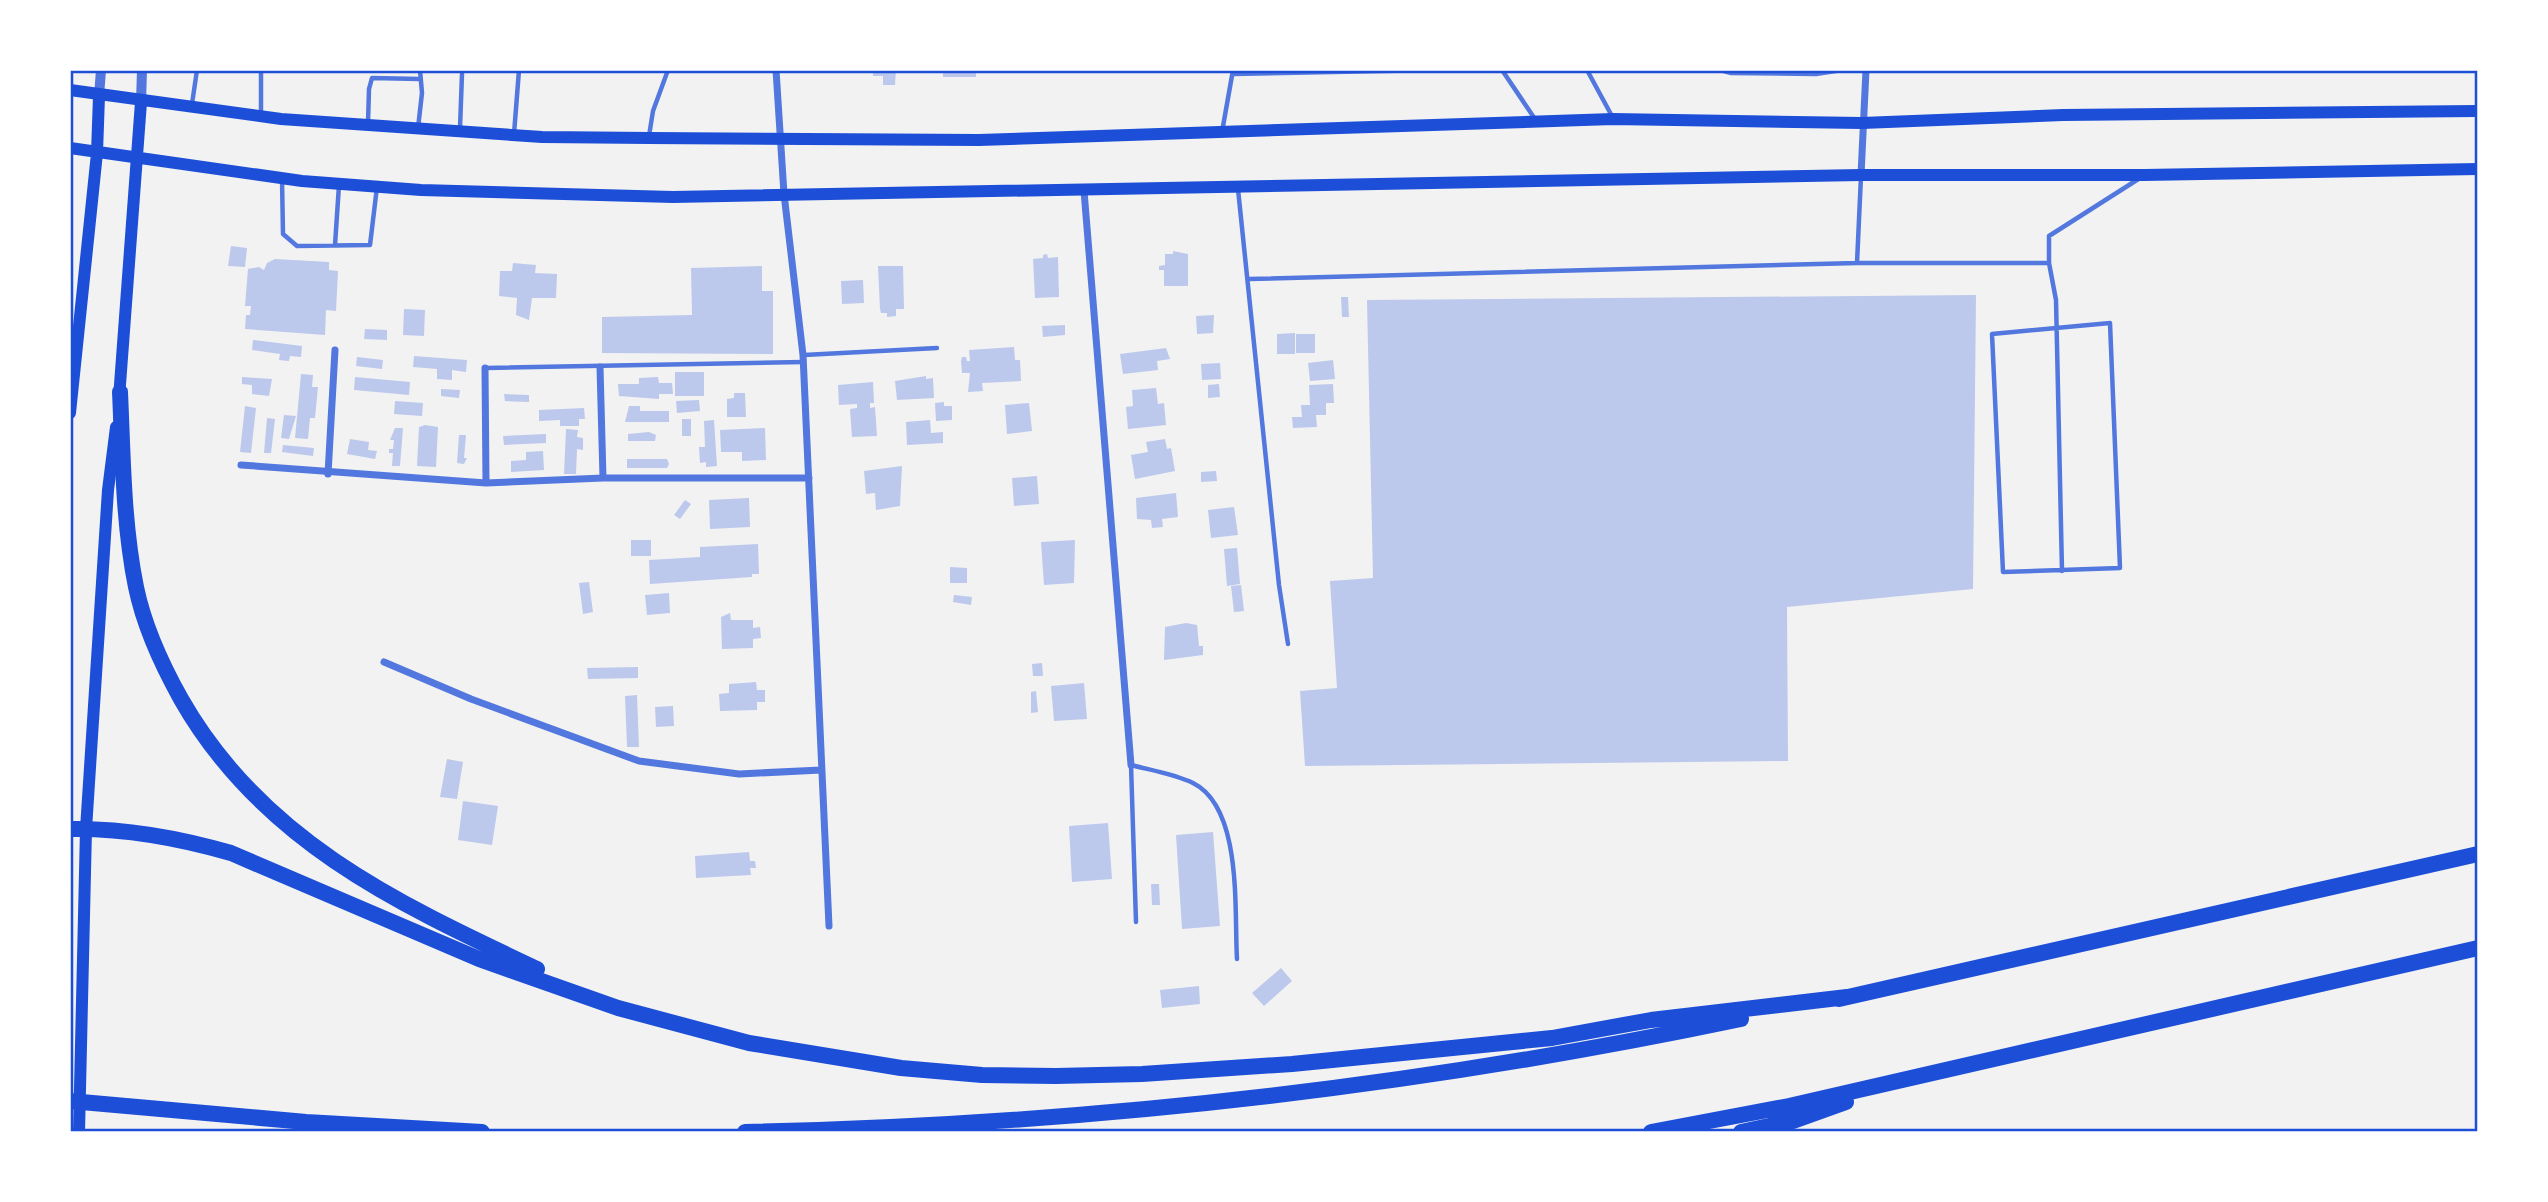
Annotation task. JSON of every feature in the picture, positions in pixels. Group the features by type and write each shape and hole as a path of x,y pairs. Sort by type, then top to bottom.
{"highway":[{"path":"120,392 127,533 136,589 150,635 169,679 218,758 288,828 375,888 424,916 618,1008"},
{"path":"78,829 192,842 231,853 479,959 618,1008 749,1043 825,1058 982,1075 1142,1074 1278,1065 1458,1048 1847,997"},
{"path":"745,1132 1011,1123 1370,1084 1592,1049 1847,997 2478,853"},
{"path":"1651,1132 1789,1106 2478,948"},
{"path":"1741,1132 1793,1121 1921,1075"},
{"path":"70,1101 306,1122 482,1132"}],"main road":[{"path":"70,90 261,117 368,126 514,135 649,138 979,140 1613,119 1862,123 2063,115 2478,111"},
{"path":"70,413 97,153 99,96"},
{"path":"79,1132 78,829 108,490 120,392 141,102"},
{"path":"70,148 340,184 578,196 1084,191 1861,175 2144,176 2478,169"}],"street":[{"path":"99,96 101,70"},
{"path":"141,102 142,70"},
{"path":"776,70 784,194 803,358 829,926"},
{"path":"1861,175 1866,70"},
{"path":"1084,191 1131,765"},
{"path":"328,474 335,350"},
{"path":"600,367 603,478"},
{"path":"485,368 486,483"},
{"path":"241,465 328,474 486,483 603,478 809,478"},
{"path":"384,662 471,699 639,761 739,774 821,770"}],"lane":[{"path":"191,108 197,70"},
{"path":"248,70 261,70 261,117"},
{"path":"418,130 419,70"},
{"path":"514,135 519,70"},
{"path":"649,138 653,111 668,70"},
{"path":"1222,132 1233,72 1434,70"},
{"path":"1503,70 1536,122"},
{"path":"1587,70 1613,119"},
{"path":"1720,70 1731,73 1816,74 1843,70"},
{"path":"460,132 462,74"},
{"path":"368,126 372,78 420,79"},
{"path":"1857,263 1861,175"},
{"path":"2062,571 2057,328 2049,263 2049,236 2144,176"},
{"path":"282,178 283,234 297,246 370,245 377,187"},
{"path":"335,245 340,184"},
{"path":"1238,187 1279,585 1288,644"},
{"path":"1249,279 1857,263 2049,263"},
{"path":"2110,323 2120,568 2003,572 1992,334 2057,328 2110,323"},
{"path":"485,368 600,367 803,358 937,348"},
{"path":"1136,922 1131,765 1194,783 1215,803 1230,839 1237,959"}],"building":[{"path":"873,70 896,70 895,85 883,85 883,76 873,76"},
{"path":"943,70 976,70 976,77 943,77"},
{"path":"231,246 247,248 245,267 228,266"},
{"path":"1173,251 1188,254 1188,286 1164,286 1164,270 1159,270 1159,266 1165,265 1165,254 1173,254"},
{"path":"1047,254 1048,258 1058,257 1059,297 1035,298 1033,259 1043,258 1043,255"},
{"path":"275,259 329,262 329,270 338,271 336,311 326,310 325,335 245,329 246,315 250,315 251,306 245,306 248,269 259,267 264,270 267,263"},
{"path":"513,263 536,265 535,273 557,274 556,298 532,298 529,320 516,315 517,298 499,296 500,271 512,271"},
{"path":"762,266 762,291 773,291 773,354 602,353 602,317 692,315 691,268"},
{"path":"878,266 903,266 904,309 896,309 896,316 887,317 887,313 881,313"},
{"path":"863,280 864,303 842,304 841,281"},
{"path":"1976,295 1973,589 1787,607 1788,761 1305,766 1300,691 1337,688 1330,581 1373,578 1367,300"},
{"path":"1341,297 1348,297 1349,317 1342,317"},
{"path":"404,309 425,310 424,336 403,335"},
{"path":"1214,315 1213,333 1197,334 1196,316"},
{"path":"1065,325 1065,335 1043,337 1042,326"},
{"path":"365,329 387,330 387,340 364,339"},
{"path":"1295,333 1295,354 1277,354 1277,334"},
{"path":"1296,334 1315,334 1315,353 1296,353"},
{"path":"253,340 302,346 301,357 290,356 289,361 279,360 280,354 252,350"},
{"path":"1014,347 1015,360 1020,360 1021,381 982,383 983,391 968,392 970,373 962,373 961,361 962,357 966,357 967,361 970,361 969,350"},
{"path":"1166,348 1170,359 1157,361 1158,370 1123,374 1120,354"},
{"path":"414,356 467,360 466,372 452,370 452,380 437,379 437,369 413,367"},
{"path":"357,357 383,360 382,369 356,366"},
{"path":"1333,360 1335,379 1310,381 1308,363"},
{"path":"1220,363 1221,379 1202,380 1201,364"},
{"path":"675,372 704,372 704,396 675,396"},
{"path":"301,374 313,375 312,387 318,387 315,418 310,418 308,439 295,438"},
{"path":"926,376 926,379 933,378 934,398 897,400 895,381"},
{"path":"242,377 272,379 269,396 252,394 252,385 242,384"},
{"path":"355,377 410,382 409,395 354,390"},
{"path":"658,377 659,383 672,383 673,394 659,394 659,399 619,396 618,384 639,384 639,378"},
{"path":"873,382 874,403 870,403 870,408 875,407 877,436 852,437 850,409 857,408 857,404 839,405 838,385"},
{"path":"1219,384 1220,397 1208,398 1208,385"},
{"path":"1333,384 1334,403 1326,403 1326,415 1316,415 1317,427 1293,428 1292,417 1302,417 1301,405 1310,405 1309,385"},
{"path":"1156,388 1158,404 1164,403 1166,425 1128,429 1126,407 1133,406 1132,390"},
{"path":"441,389 460,390 459,398 441,396"},
{"path":"734,393 745,393 746,417 727,417 727,399 734,398"},
{"path":"504,394 529,395 529,402 505,401"},
{"path":"699,400 700,411 677,413 676,401"},
{"path":"395,401 423,403 422,416 394,414"},
{"path":"944,402 944,406 952,406 952,420 936,421 935,403"},
{"path":"1029,403 1032,431 1007,434 1005,405"},
{"path":"245,406 256,408 251,453 240,452"},
{"path":"629,406 640,406 640,411 669,411 669,422 625,422"},
{"path":"584,408 585,419 579,419 579,426 560,426 560,420 539,421 539,410"},
{"path":"284,415 296,416 289,439 281,438"},
{"path":"267,418 275,419 271,453 264,453"},
{"path":"682,419 691,419 691,436 682,436"},
{"path":"714,420 717,466 706,467 706,462 700,463 699,447 705,447 704,421"},
{"path":"930,420 931,433 943,432 943,443 907,445 906,422"},
{"path":"419,427 438,427 436,467 417,466"},
{"path":"395,428 403,428 400,466 392,466 393,453 389,453 389,449 393,449 394,440 390,440"},
{"path":"765,428 766,460 742,461 742,452 721,452 720,430"},
{"path":"566,429 578,430 577,437 583,438 583,450 577,449 576,474 564,474"},
{"path":"649,432 656,435 655,441 628,441 628,434"},
{"path":"546,434 546,443 504,445 503,436"},
{"path":"459,435 466,435 464,458 467,458 464,464 457,463"},
{"path":"350,439 369,442 368,450 377,451 375,459 347,454"},
{"path":"1165,439 1167,449 1171,448 1175,471 1135,479 1131,455 1148,452 1146,442"},
{"path":"283,445 314,448 313,456 282,452"},
{"path":"543,451 544,470 511,472 511,461 526,460 526,452"},
{"path":"627,459 667,459 669,464 667,468 627,468"},
{"path":"902,466 900,506 876,510 875,493 866,494 864,471"},
{"path":"1216,471 1217,481 1201,482 1201,472"},
{"path":"1037,476 1039,504 1014,506 1012,478"},
{"path":"1176,493 1178,517 1162,519 1163,527 1152,528 1151,520 1137,519 1136,498"},
{"path":"749,498 750,527 710,529 709,500"},
{"path":"685,500 691,504 680,519 674,515"},
{"path":"1234,507 1238,535 1211,538 1208,510"},
{"path":"631,540 651,540 651,556 631,556"},
{"path":"1075,540 1074,583 1044,585 1041,542"},
{"path":"758,544 759,574 752,574 752,577 650,584 649,560 700,557 700,547"},
{"path":"1237,548 1240,584 1227,586 1224,549"},
{"path":"950,567 967,568 967,583 950,583"},
{"path":"589,582 593,612 583,614 579,583"},
{"path":"1241,585 1244,611 1234,612 1231,586"},
{"path":"669,593 670,613 647,615 645,595"},
{"path":"954,595 972,597 971,605 953,602"},
{"path":"730,613 731,620 753,620 753,628 760,627 761,638 753,639 753,648 722,649 721,617"},
{"path":"1186,623 1197,625 1199,646 1203,646 1203,655 1164,660 1165,627"},
{"path":"1042,663 1043,676 1033,676 1032,664"},
{"path":"638,667 638,678 588,679 587,668"},
{"path":"756,682 757,690 765,690 765,702 757,702 757,710 720,711 719,694 729,693 729,684"},
{"path":"1084,683 1087,719 1054,721 1051,686"},
{"path":"1036,691 1038,712 1031,713 1031,692"},
{"path":"637,695 639,747 627,747 625,696"},
{"path":"673,706 674,726 656,727 655,707"},
{"path":"447,759 463,762 457,799 440,797"},
{"path":"463,801 498,806 492,845 458,840"},
{"path":"1108,823 1112,879 1072,882 1069,826"},
{"path":"1213,832 1220,926 1182,929 1176,835"},
{"path":"749,852 750,861 755,861 756,868 750,868 751,875 696,878 695,856"},
{"path":"1151,884 1159,884 1160,905 1152,905"},
{"path":"1281,968 1292,981 1264,1006 1252,993"},
{"path":"1199,986 1200,1004 1162,1008 1160,990"}]}
